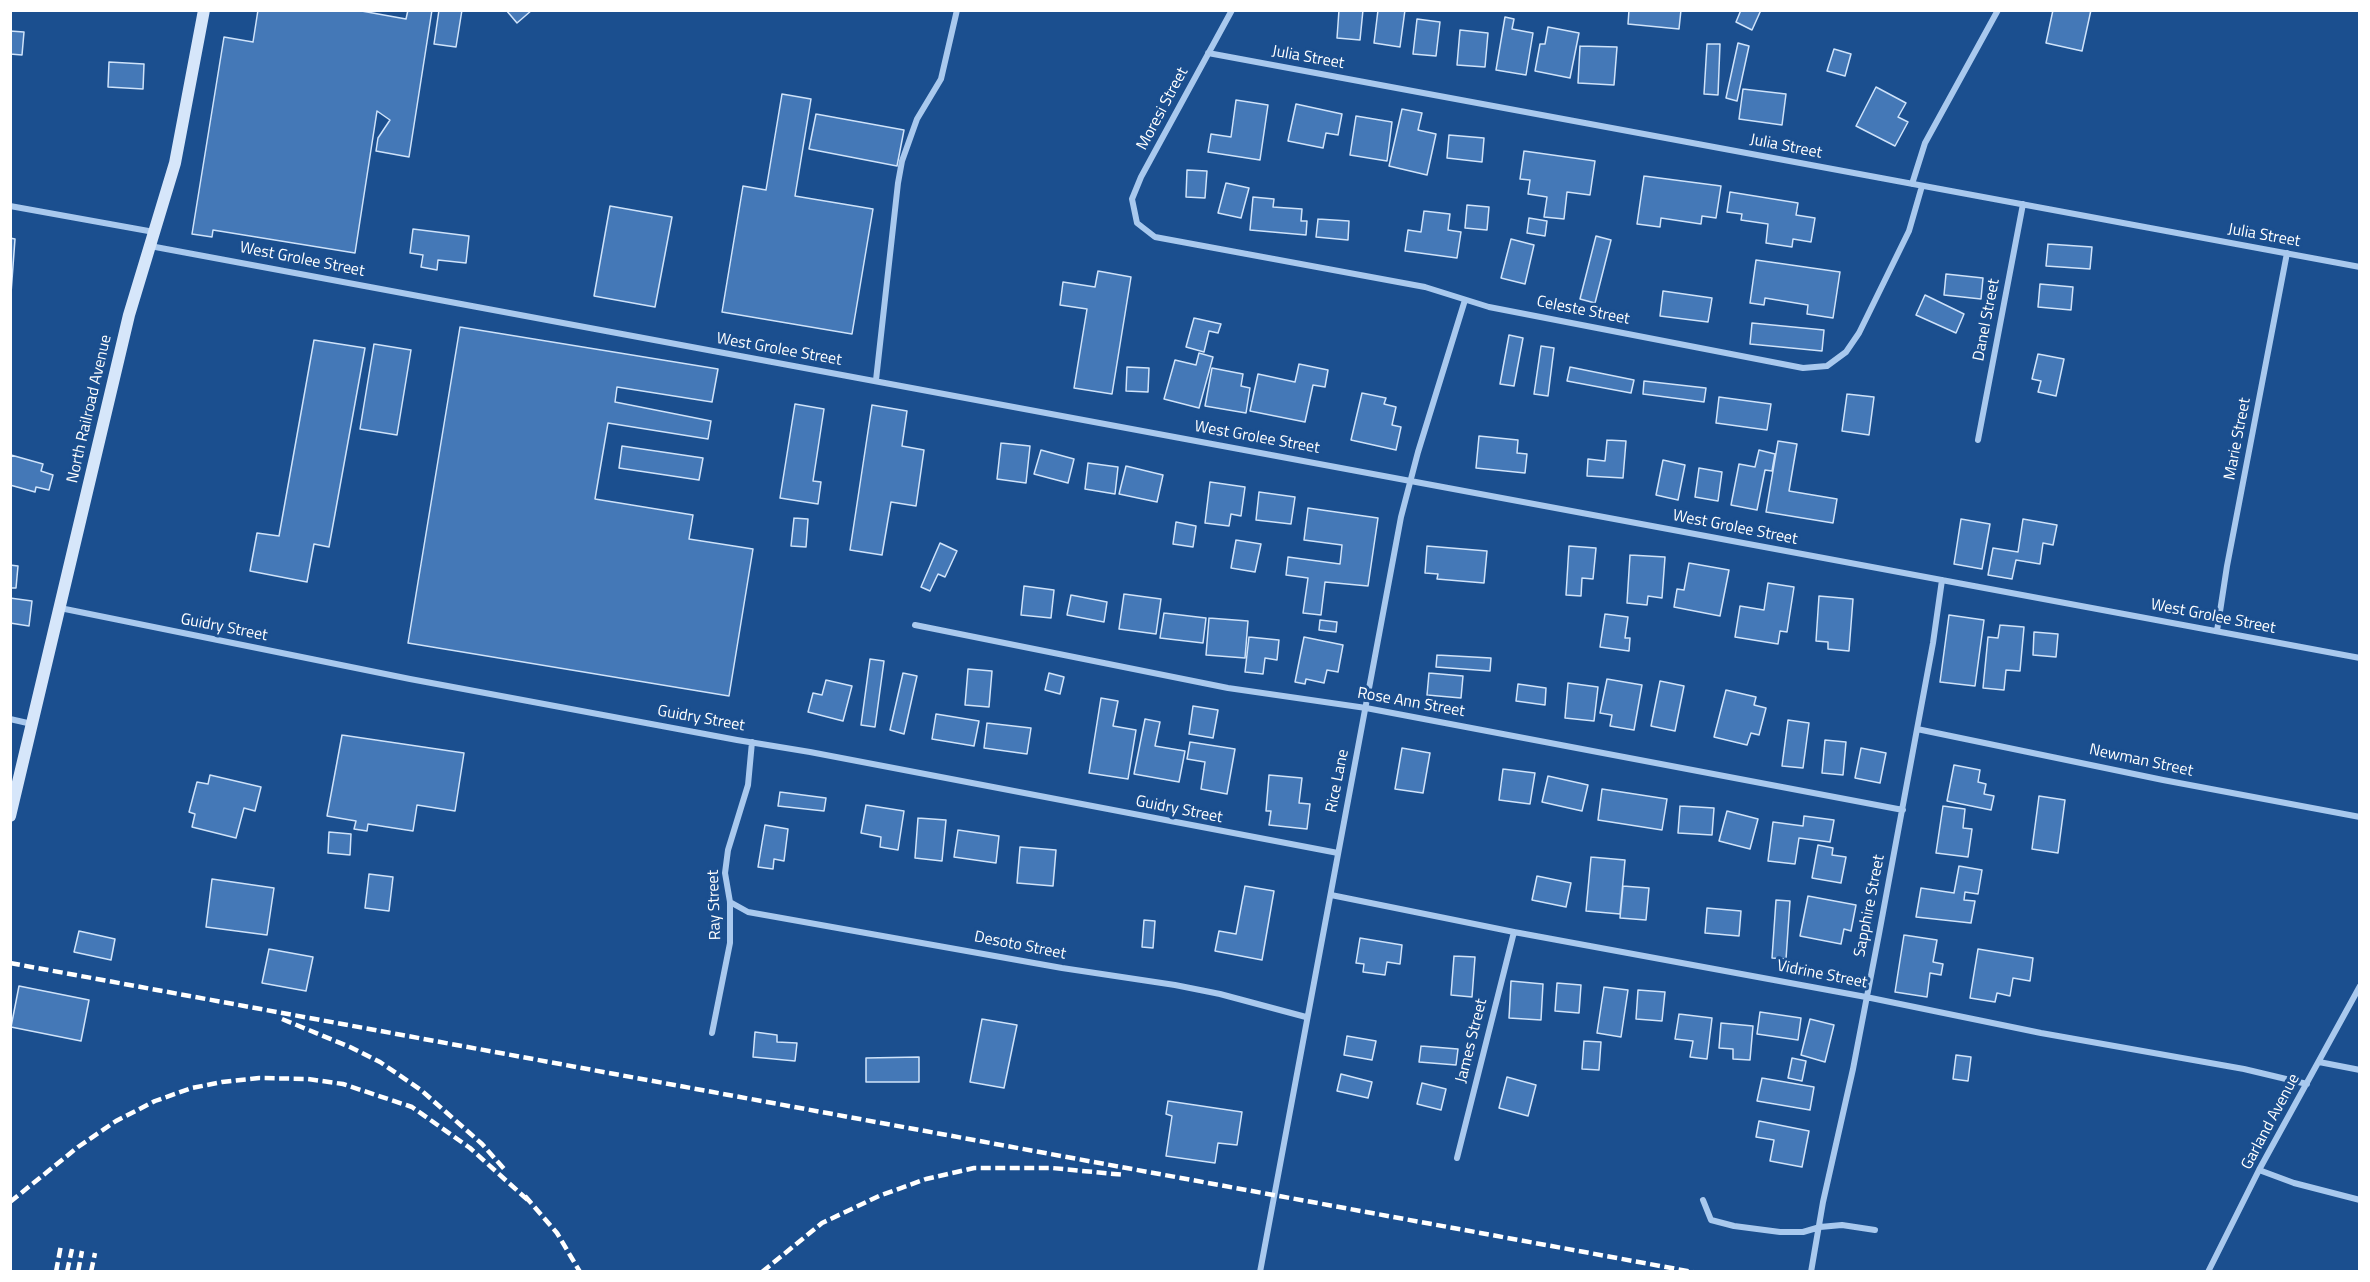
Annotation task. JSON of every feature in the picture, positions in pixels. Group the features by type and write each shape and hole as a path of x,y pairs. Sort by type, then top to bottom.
{"street":[{"name":"North Railroad Avenue","path":"10,816 129,315 175,163 204,10"},
{"path":"876,380 902,161 917,118 941,79 957,10"},
{"name":"Moresi Street","path":"1137,223 1132,199 1232,10"},
{"path":"1912,184 1925,143 1998,10"},
{"name":"Julia Street","path":"1208,53 2360,267"},
{"name":"Celeste Street","path":"1137,223 1155,237 1358,273 1425,287 1489,307 1803,368 1827,366 1846,352 1858,333 1908,231 1922,186"},
{"name":"Danel Street","path":"1978,440 2023,204"},
{"path":"10,206 154,232"},
{"name":"West Grolee Street","path":"150,246 2360,658"},
{"name":"Marie Street","path":"2217,631 2227,566 2287,253"},
{"name":"Rice Lane","path":"1260,1272 1401,518 1418,452 1465,300"},
{"name":"Sapphire Street","path":"1811,1272 1823,1202 1853,1069 1903,810 1942,580"},
{"name":"Guidry Street","path":"60,608 410,679 752,741 1338,853"},
{"name":"Rose Ann Street","path":"915,625 1228,688 1366,708 1903,810"},
{"path":"10,719 32,724"},
{"name":"Newman Street","path":"1917,729 2163,780 2360,817"},
{"name":"Ray Street","path":"712,1033 730,943 730,902 725,873 728,850 748,784 752,741"},
{"name":"Vidrine Street","path":"1331,895 1514,932 1866,997 2041,1033 2244,1069 2307,1084"},
{"name":"Desoto Street","path":"730,902 748,912 1220,994 1306,1017"},
{"name":"James Street","path":"1457,1158 1514,932"},
{"name":"Garland Avenue","path":"2208,1272 2259,1170 2360,986"},
{"path":"2319,1062 2360,1070"},
{"path":"2259,1170 2294,1183 2360,1200"},
{"path":"1703,1200 1711,1220 1734,1226 1780,1232 1803,1232 1820,1227 1842,1225 1875,1230"}],"building":[{"path":"258,10 356,10 406,19 408,10 432,10 409,157 376,151 378,138 390,120 377,111 355,253 213,230 212,237 192,234 224,37 253,42"},
{"path":"439,10 462,10 456,47 434,44"},
{"path":"506,10 532,10 517,23"},
{"path":"1339,10 1363,10 1360,40 1337,38"},
{"path":"1378,10 1405,10 1400,47 1374,43"},
{"path":"1629,10 1681,10 1679,29 1628,24"},
{"path":"1741,10 1761,10 1752,30 1736,22"},
{"path":"2053,10 2091,10 2082,51 2046,43"},
{"path":"1505,17 1514,19 1512,29 1533,33 1526,75 1496,70"},
{"path":"1417,19 1440,22 1436,56 1413,54"},
{"path":"1548,27 1579,33 1570,78 1535,71 1540,44 1545,44"},
{"path":"1460,30 1488,33 1485,67 1457,65"},
{"path":"10,31 24,32 22,55 10,54"},
{"path":"1738,43 1749,46 1737,101 1726,98"},
{"path":"1707,44 1720,44 1718,95 1704,94"},
{"path":"1580,46 1617,47 1614,85 1578,83"},
{"path":"1834,49 1851,54 1845,76 1827,71"},
{"path":"109,62 144,64 143,89 108,87"},
{"path":"1876,87 1906,103 1898,117 1908,122 1895,146 1856,126"},
{"path":"1743,89 1786,94 1782,125 1739,119"},
{"path":"782,94 811,99 795,196 873,209 852,334 722,312 743,186 766,190"},
{"path":"1236,100 1268,105 1260,160 1208,152 1211,134 1231,137"},
{"path":"1296,104 1342,114 1338,135 1326,133 1323,148 1288,141"},
{"path":"1402,109 1422,113 1418,130 1436,134 1427,175 1389,166"},
{"path":"816,114 904,130 897,166 809,149"},
{"path":"1356,116 1392,122 1387,161 1350,155"},
{"path":"1449,135 1484,138 1482,162 1447,158"},
{"path":"1524,151 1595,161 1590,195 1567,192 1564,219 1544,217 1547,197 1528,194 1530,180 1520,179"},
{"path":"1187,170 1207,171 1205,198 1186,197"},
{"path":"1644,176 1721,186 1716,218 1702,216 1701,224 1661,218 1660,227 1637,224"},
{"path":"1226,183 1249,188 1241,218 1218,213"},
{"path":"1730,192 1798,203 1796,215 1815,218 1811,242 1793,239 1792,247 1766,243 1768,224 1741,220 1742,214 1727,212"},
{"path":"1253,197 1274,199 1273,207 1302,209 1301,221 1307,221 1306,235 1250,230"},
{"path":"1467,205 1489,207 1487,230 1465,228"},
{"path":"610,206 672,217 655,307 594,296"},
{"path":"1424,211 1450,214 1448,230 1461,232 1457,258 1405,251 1408,230 1421,232"},
{"path":"1529,218 1547,221 1545,236 1527,233"},
{"path":"1318,219 1349,221 1348,240 1316,237"},
{"path":"413,229 469,236 466,263 438,260 437,270 421,267 423,255 410,253"},
{"path":"1596,236 1611,240 1595,303 1580,299"},
{"path":"10,238 15,239 10,307"},
{"path":"1511,239 1534,245 1525,284 1501,278"},
{"path":"2048,244 2092,247 2090,269 2046,266"},
{"path":"1756,260 1840,272 1833,318 1807,314 1808,305 1765,298 1764,305 1750,303"},
{"path":"1098,271 1131,277 1112,394 1074,388 1087,309 1060,305 1063,282 1095,287"},
{"path":"1946,274 1983,278 1981,299 1944,295"},
{"path":"2040,284 2073,287 2071,310 2038,307"},
{"path":"1663,291 1712,298 1708,322 1660,316"},
{"path":"1925,295 1964,314 1956,333 1916,315"},
{"path":"1194,318 1221,324 1218,333 1209,331 1204,352 1186,347"},
{"path":"1752,323 1824,330 1822,351 1750,344"},
{"path":"460,327 718,369 712,402 617,387 615,402 711,421 708,439 608,423 595,499 693,515 689,539 753,549 729,696 408,643"},
{"path":"1509,335 1523,338 1514,386 1500,384"},
{"path":"314,340 365,348 329,547 314,544 307,582 250,571 257,533 279,536"},
{"path":"374,344 411,350 397,435 360,429"},
{"path":"1541,346 1554,348 1548,396 1534,394"},
{"path":"1199,353 1213,357 1199,408 1164,399 1175,360 1196,365"},
{"path":"2038,354 2064,359 2056,396 2038,392 2041,381 2032,379"},
{"path":"1299,364 1328,370 1325,387 1313,385 1305,422 1250,411 1258,374 1295,382"},
{"path":"1127,367 1149,368 1148,392 1126,391"},
{"path":"1570,367 1634,380 1631,393 1567,381"},
{"path":"1212,368 1243,374 1241,386 1250,388 1246,413 1205,406"},
{"path":"1644,381 1706,388 1704,402 1643,394"},
{"path":"1362,393 1386,398 1384,404 1396,407 1392,425 1401,427 1396,450 1351,440"},
{"path":"1847,394 1874,397 1869,435 1842,431"},
{"path":"1719,397 1771,404 1767,430 1716,423"},
{"path":"795,404 824,409 813,481 821,482 818,504 780,498"},
{"path":"872,405 907,411 902,446 924,450 916,506 891,502 882,555 850,550"},
{"path":"1479,436 1518,440 1517,453 1527,454 1525,473 1476,468"},
{"path":"1607,440 1626,441 1623,478 1587,476 1588,459 1605,461"},
{"path":"1778,441 1797,444 1789,491 1837,499 1833,523 1766,512"},
{"path":"1001,443 1030,446 1026,483 997,479"},
{"path":"622,446 703,458 699,480 619,468"},
{"path":"1041,450 1074,459 1068,483 1034,474"},
{"path":"1759,450 1775,454 1772,471 1765,470 1757,510 1731,505 1739,464 1755,467"},
{"path":"11,455 43,464 41,471 53,475 49,490 36,487 35,492 10,485"},
{"path":"1663,460 1685,465 1678,500 1656,495"},
{"path":"1088,463 1118,467 1115,494 1085,489"},
{"path":"1126,466 1163,475 1157,502 1119,494"},
{"path":"1699,468 1722,472 1718,501 1695,497"},
{"path":"1210,482 1245,487 1241,516 1231,514 1229,526 1205,523"},
{"path":"1259,492 1295,497 1291,524 1256,520"},
{"path":"1308,508 1378,518 1368,586 1325,582 1321,615 1303,613 1308,578 1286,575 1288,557 1340,564 1342,545 1304,540"},
{"path":"794,518 808,519 806,547 791,546"},
{"path":"1961,519 1990,524 1982,569 1954,564"},
{"path":"2023,519 2057,525 2053,545 2043,543 2040,564 2016,560 2012,579 1988,575 1993,548 2018,552"},
{"path":"1176,522 1196,526 1193,547 1173,544"},
{"path":"1236,540 1261,544 1255,572 1231,568"},
{"path":"940,543 957,551 945,577 938,574 930,591 921,587"},
{"path":"1427,546 1487,551 1484,583 1437,579 1438,574 1425,573"},
{"path":"1569,546 1596,548 1593,579 1582,578 1581,596 1566,595"},
{"path":"1630,555 1665,557 1662,598 1648,596 1647,605 1627,603"},
{"path":"1689,563 1729,570 1720,616 1674,607 1677,589 1684,590"},
{"path":"10,565 18,566 16,588 10,588"},
{"path":"1768,583 1794,587 1787,632 1780,631 1778,644 1735,637 1740,606 1764,610"},
{"path":"1024,586 1054,590 1051,618 1021,615"},
{"path":"1124,594 1161,599 1156,634 1119,629"},
{"path":"1071,595 1107,602 1104,622 1067,615"},
{"path":"1819,596 1853,599 1849,651 1828,649 1828,642 1816,641"},
{"path":"10,598 32,601 29,626 10,623"},
{"path":"1164,613 1206,618 1203,643 1160,638"},
{"path":"1605,614 1628,617 1625,638 1630,638 1629,651 1600,647"},
{"path":"1949,615 1984,620 1975,686 1940,682"},
{"path":"1209,618 1248,621 1245,658 1206,655"},
{"path":"1320,620 1337,622 1336,632 1319,630"},
{"path":"2000,625 2024,627 2020,671 2006,670 2004,690 1983,688 1988,637 1998,638"},
{"path":"2034,632 2058,634 2056,657 2033,655"},
{"path":"1249,637 1279,640 1277,660 1265,658 1263,674 1245,672"},
{"path":"1304,637 1343,645 1338,672 1327,670 1324,683 1306,679 1305,684 1295,682"},
{"path":"1437,655 1491,658 1490,671 1436,667"},
{"path":"870,659 884,661 875,727 861,725"},
{"path":"968,669 992,671 989,707 965,705"},
{"path":"903,673 917,676 904,734 890,730"},
{"path":"1049,673 1064,677 1060,694 1045,690"},
{"path":"1429,673 1463,676 1461,698 1427,695"},
{"path":"1607,679 1642,685 1634,730 1610,726 1612,715 1600,713"},
{"path":"826,680 852,686 843,721 808,712 813,693 822,695"},
{"path":"1660,681 1684,686 1675,731 1651,726"},
{"path":"1568,683 1598,687 1594,721 1565,718"},
{"path":"1518,684 1546,688 1545,705 1516,701"},
{"path":"1726,690 1756,697 1754,705 1766,708 1759,735 1751,733 1747,745 1714,737"},
{"path":"1101,698 1118,701 1113,726 1136,730 1128,779 1089,773"},
{"path":"1193,706 1218,710 1213,738 1189,734"},
{"path":"936,714 979,721 974,746 932,739"},
{"path":"1145,719 1160,722 1155,746 1185,751 1179,782 1134,774"},
{"path":"1788,720 1809,723 1803,768 1782,766"},
{"path":"987,723 1031,728 1027,754 984,748"},
{"path":"342,735 464,753 455,811 417,805 413,831 368,824 367,831 354,829 356,821 327,816"},
{"path":"1825,740 1846,742 1843,775 1822,773"},
{"path":"1190,742 1235,749 1227,794 1201,789 1205,762 1187,759"},
{"path":"1402,748 1430,753 1423,793 1395,789"},
{"path":"1861,748 1886,753 1880,783 1855,778"},
{"path":"1954,765 1980,770 1978,782 1986,784 1984,794 1994,796 1991,810 1947,801"},
{"path":"1503,769 1535,773 1530,804 1499,800"},
{"path":"210,775 261,787 255,811 244,808 236,838 192,827 195,814 189,812 197,782 208,784"},
{"path":"1269,775 1302,778 1299,803 1310,804 1307,829 1269,825 1271,811 1266,811"},
{"path":"1548,776 1588,785 1582,811 1542,802"},
{"path":"1602,789 1667,799 1662,830 1598,820"},
{"path":"780,792 826,798 824,811 778,806"},
{"path":"2039,796 2065,800 2058,853 2032,849"},
{"path":"866,805 904,811 898,850 880,847 881,837 861,833"},
{"path":"1680,806 1714,808 1712,835 1678,833"},
{"path":"1943,806 1965,809 1963,828 1972,829 1968,857 1936,853"},
{"path":"1727,811 1758,819 1750,849 1719,841"},
{"path":"1804,816 1834,820 1830,842 1799,838 1795,864 1768,861 1773,822 1803,826"},
{"path":"918,818 946,820 942,861 915,858"},
{"path":"765,825 788,829 784,861 774,859 773,869 758,867"},
{"path":"958,830 999,836 996,863 954,857"},
{"path":"329,832 351,834 350,855 328,853"},
{"path":"1818,845 1833,848 1832,855 1846,857 1841,883 1812,878"},
{"path":"1020,847 1056,850 1053,886 1017,883"},
{"path":"1591,857 1625,860 1620,914 1586,911"},
{"path":"1959,866 1982,870 1978,894 1965,892 1964,900 1975,901 1971,923 1916,917 1921,888 1954,893"},
{"path":"369,874 393,877 389,911 365,908"},
{"path":"1537,876 1571,883 1566,907 1532,900"},
{"path":"212,879 274,888 267,935 206,927"},
{"path":"1245,886 1274,891 1262,960 1215,951 1219,931 1236,934"},
{"path":"1623,886 1649,888 1646,920 1620,918"},
{"path":"1808,896 1856,905 1851,931 1844,929 1841,944 1800,936"},
{"path":"1776,900 1790,901 1786,959 1772,958"},
{"path":"1707,908 1741,911 1739,936 1705,933"},
{"path":"1144,920 1155,921 1153,948 1142,947"},
{"path":"79,931 115,939 111,960 74,952"},
{"path":"1904,935 1937,940 1933,962 1943,964 1941,975 1930,973 1927,997 1895,992"},
{"path":"1360,938 1402,945 1400,964 1387,962 1385,975 1363,972 1364,964 1356,963"},
{"path":"269,949 313,957 306,991 262,983"},
{"path":"1978,949 2033,958 2030,981 2013,978 2010,996 1997,993 1995,1002 1970,998"},
{"path":"1454,956 1475,957 1472,997 1451,995"},
{"path":"1511,981 1543,984 1541,1020 1509,1018"},
{"path":"1557,983 1581,985 1579,1013 1555,1011"},
{"path":"19,986 89,1000 81,1041 11,1027"},
{"path":"1604,987 1628,990 1621,1037 1597,1033"},
{"path":"1638,990 1665,992 1662,1021 1636,1019"},
{"path":"1760,1012 1801,1018 1798,1040 1757,1034"},
{"path":"1679,1014 1712,1018 1707,1059 1690,1057 1693,1041 1675,1039"},
{"path":"982,1019 1017,1025 1004,1088 970,1082"},
{"path":"1810,1019 1834,1025 1825,1062 1801,1055"},
{"path":"1721,1023 1753,1026 1750,1060 1733,1059 1733,1049 1719,1048"},
{"path":"755,1032 777,1035 777,1042 797,1043 795,1061 753,1057"},
{"path":"1347,1036 1376,1041 1372,1060 1344,1055"},
{"path":"1584,1041 1601,1042 1599,1070 1582,1069"},
{"path":"1421,1046 1458,1049 1456,1065 1419,1062"},
{"path":"1956,1055 1971,1057 1968,1081 1953,1079"},
{"path":"919,1057 919,1082 866,1082 866,1058"},
{"path":"1792,1058 1806,1061 1802,1081 1788,1078"},
{"path":"1341,1074 1372,1082 1368,1098 1337,1091"},
{"path":"1507,1077 1536,1085 1528,1116 1499,1108"},
{"path":"1762,1078 1814,1087 1810,1110 1757,1101"},
{"path":"1422,1083 1446,1089 1441,1110 1417,1104"},
{"path":"1168,1101 1242,1112 1237,1145 1218,1143 1215,1163 1166,1156 1172,1116 1166,1114"},
{"path":"1759,1121 1809,1131 1802,1167 1770,1161 1774,1140 1756,1137"}],"railway":[{"path":"10,963 1693,1272"},
{"path":"282,1019 380,1062 421,1090 482,1144 505,1170"},
{"path":"10,1202 78,1147 116,1121 155,1101 192,1088 259,1078 308,1079 343,1084 412,1107 470,1148 531,1203"},
{"path":"762,1272 822,1223 879,1196 926,1179 974,1168 1052,1168 1125,1175"},
{"path":"525,1196 557,1233 580,1272"},
{"path":"56,1272 61,1245"},
{"path":"67,1272 72,1249"},
{"path":"78,1272 82,1251"},
{"path":"91,1272 95,1253"}]}
